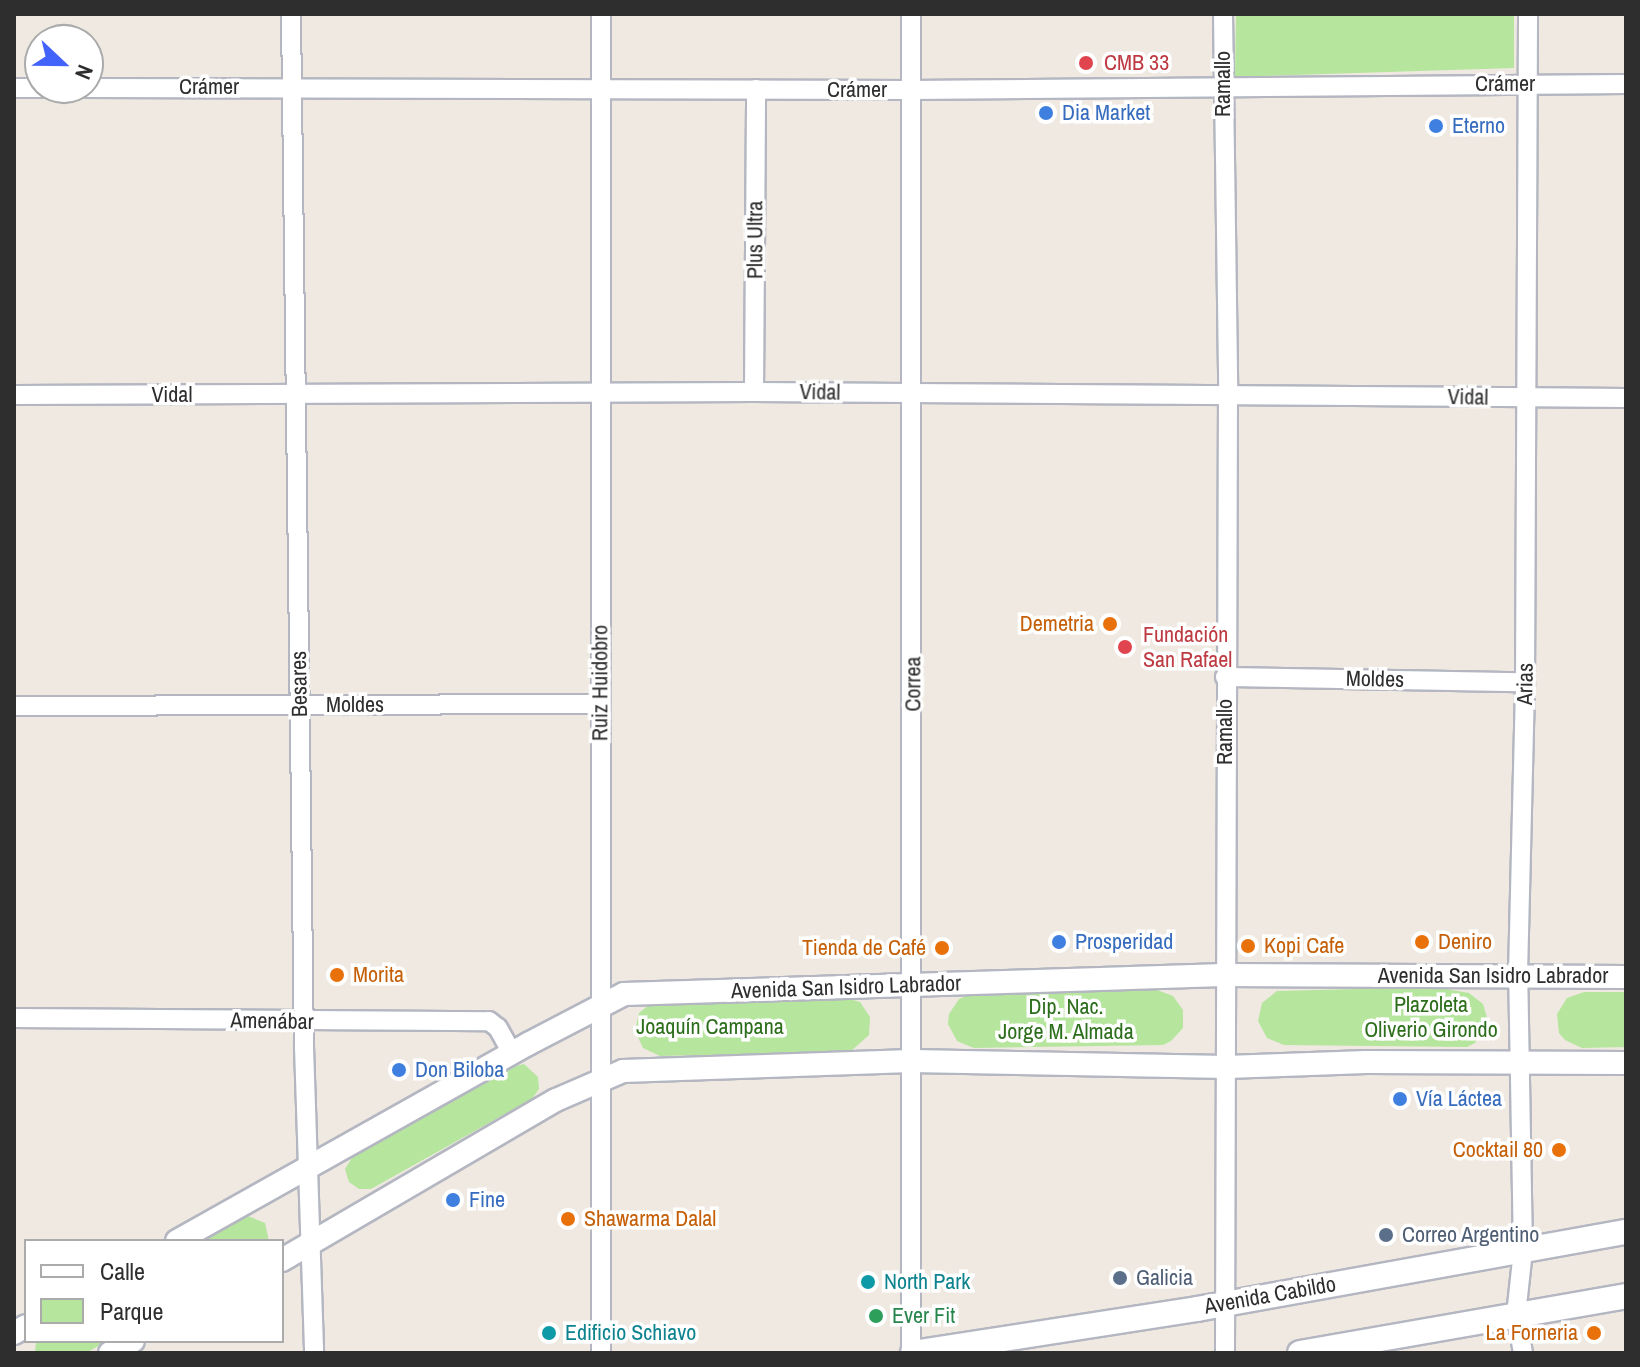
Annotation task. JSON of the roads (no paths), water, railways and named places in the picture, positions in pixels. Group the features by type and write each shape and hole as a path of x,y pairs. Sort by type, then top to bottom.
{"main road":[{"name":"Avenida Cabildo","path":"912,1353 1225,1303 1626,1232"},
{"path":"1300,1353 1626,1296"}],"street":[{"name":"Besares","path":"291,14 304,1022 314,1353"},
{"name":"Ruiz Huidobro","path":"601,14 601,1353"},
{"name":"Correa","path":"911,14 912,1353"},
{"name":"Ramallo","path":"1223,14 1228,394 1225,1344"},
{"name":"Arias","path":"1523,1353 1516,1315 1523,1251 1518,974 1528,398 1528,14"},
{"name":"Crámer","path":"104,88 910,90 1626,84"},
{"name":"Plus Ultra","path":"754,392 756,89"},
{"name":"Vidal","path":"14,395 754,392 1626,398"},
{"name":"Moldes","path":"1225,677 1525,682"},
{"name":"Moldes","path":"14,706 600,704"},
{"name":"Avenida San Isidro Labrador","path":"181,1239 512,1053 624,994 1224,975 1518,974 1626,977"},
{"name":"Amenábar","path":"14,1018 489,1021 498,1028 512,1053"},
{"path":"284,1259 462,1153 601,1079 623,1071 911,1061 1227,1067 1366,1062 1626,1063"},
{"path":"110,1353 129,1343"}],"place":[{"name":"CMB 33","path":"1086,63"},
{"name":"Dia Market","path":"1046,113"},
{"name":"Eterno","path":"1436,126"},
{"name":"Demetria","path":"1110,624"},
{"name":"Fundación San Rafael","path":"1125,647"},
{"name":"Prosperidad","path":"1059,942"},
{"name":"Deniro","path":"1422,942"},
{"name":"Kopi Cafe","path":"1248,946"},
{"name":"Tienda de Café","path":"942,948"},
{"name":"Morita","path":"337,975"},
{"name":"Don Biloba","path":"399,1070"},
{"name":"Vía Láctea","path":"1400,1099"},
{"name":"Cocktail 80","path":"1559,1150"},
{"name":"Fine","path":"453,1200"},
{"name":"Shawarma Dalal","path":"568,1219"},
{"name":"Correo Argentino","path":"1386,1235"},
{"name":"Galicia","path":"1120,1278"},
{"name":"North Park","path":"868,1282"},
{"name":"Ever Fit","path":"876,1316"},
{"name":"Edificio Schiavo","path":"549,1333"},
{"name":"La Forneria","path":"1594,1333"}],"park label":[{"name":"Plazoleta Oliverio Girondo","path":"1431,1016"},
{"name":"Dip. Nac. Jorge M. Almada","path":"1066,1018"},
{"name":"Joaquín Campana","path":"710,1027"}]}
